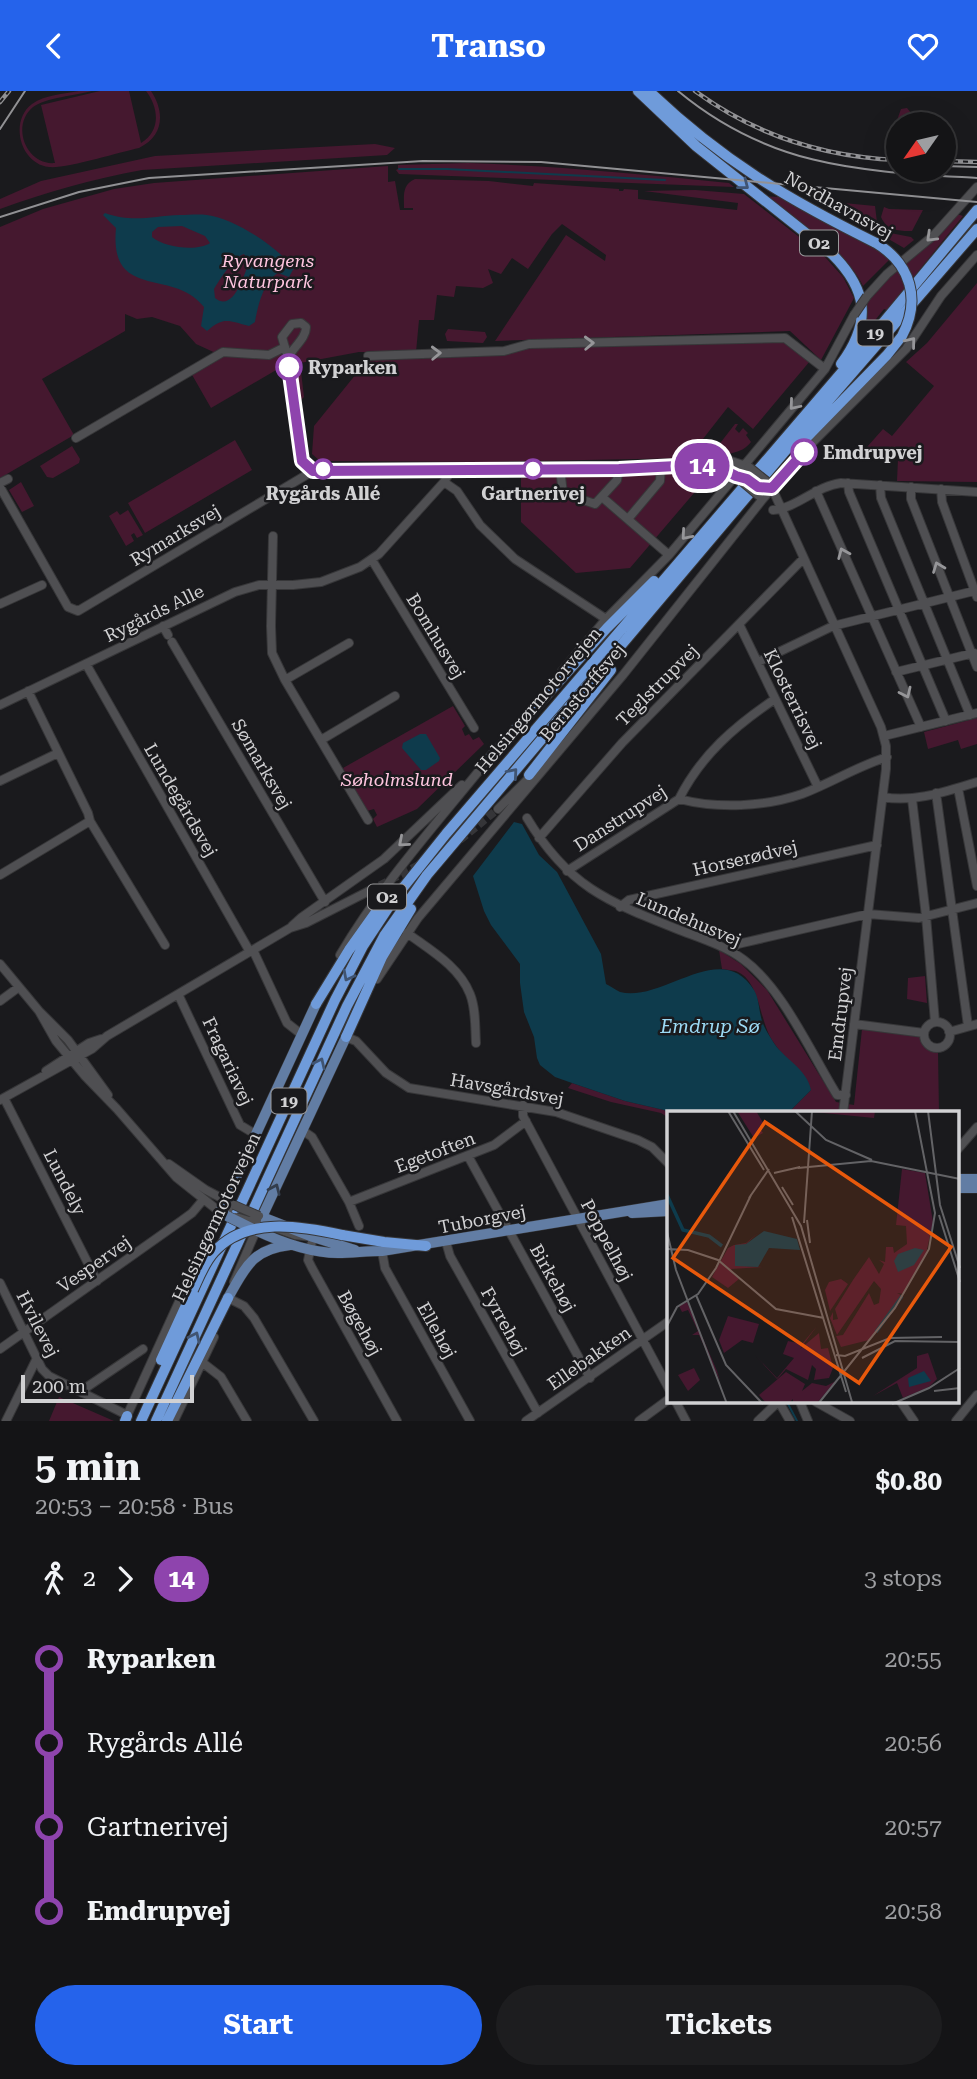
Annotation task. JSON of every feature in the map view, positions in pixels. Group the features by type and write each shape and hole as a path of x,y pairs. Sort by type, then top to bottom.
{"highway":[{"name":"Nordhavnsvej","path":"638,91 696,146 832,254 850,273 858,290 862,314 856,342 782,440"},
{"name":"Nordhavnsvej","path":"649,91 687,126 743,169 804,207 876,243 897,259 909,281 912,305 902,336 808,436 785,453"},
{"name":"Helsingørmotorvejen","path":"141,1421 330,1013 363,946 394,899 473,802 848,365 977,210"},
{"name":"Helsingørmotorvejen","path":"156,1421 364,971 413,893 977,229"},
{"path":"488,760 620,614 692,546"},
{"path":"529,775 622,656 649,614"},
{"name":"O2","path":"316,1004 349,950 398,882 473,802"},
{"name":"O2","path":"346,1037 391,941 469,825"},
{"path":"127,1419 207,1261 215,1250 228,1240 244,1232 269,1227 292,1227 426,1246"},
{"path":"167,1421 228,1298"}],"main road":[{"name":"O2","path":"228,1211 256,1135 316,1004"},
{"name":"O2","path":"258,1222 346,1037"},
{"name":"Tuborgvej","path":"258,1222 295,1245 339,1253 426,1246 577,1217 667,1204"},
{"name":"Tuborgvej","path":"228,1211 356,1251"},
{"name":"Tuborgvej","path":"614,1213 667,1211"},
{"path":"228,1298 257,1255 272,1248 295,1245"}],"street":[{"path":"316,1004 334,966 371,904 606,619 669,555 747,466 825,369 854,314 867,296 887,274 934,235 977,187"},
{"path":"346,1037 379,976 407,933 623,675 766,491 906,349 941,296 977,255"},
{"path":"288,358 292,349 305,335 306,327 301,323 292,324 283,334 302,461 313,471 619,469 732,461 747,466"},
{"path":"368,356 504,351 529,344 785,338 825,369"},
{"path":"76,438 223,352 269,355 285,347"},
{"path":"696,465 720,468 738,477"},
{"name":"Emdrupvej","path":"747,466 766,491 796,551 803,559 884,736 887,757 883,797 843,1111"},
{"path":"628,519 660,481 661,467"},
{"path":"560,468 563,493 595,503 617,480 619,469"},
{"path":"372,561 444,482 452,469"},
{"name":"Rymarksvej","path":"3,483 68,607 79,611 313,471"},
{"name":"Emdrupvej","path":"738,477 766,491 777,510"},
{"path":"444,482 457,491 480,525 515,559 606,619"},
{"path":"777,510 830,484 977,492"},
{"path":"848,484 849,492 946,721"},
{"path":"880,485 881,498 923,602 973,714 884,736"},
{"path":"911,487 911,499 974,653 977,667"},
{"path":"816,491 921,727"},
{"path":"758,663 833,626 923,602 976,594 941,492"},
{"path":"602,497 669,555"},
{"path":"273,536 272,653 285,680 368,820"},
{"name":"Teglstrupvej","path":"539,838 622,743 803,559"},
{"name":"Rygårds Alle","path":"0,705 234,592 258,585 302,584 331,579 372,561"},
{"name":"Bomhusvej","path":"372,561 474,728"},
{"path":"0,604 42,585"},
{"name":"Bernstorffsvej","path":"498,809 529,775 533,775 689,592"},
{"name":"Klosterrisvej","path":"739,624 818,787"},
{"name":"Sømarksvej","path":"163,626 325,902"},
{"path":"285,680 349,643"},
{"path":"896,672 974,653"},
{"name":"Lundegårdsvej","path":"86,664 251,951 288,1023 301,1034"},
{"path":"28,691 90,821 165,945"},
{"path":"321,740 395,696"},
{"name":"Danstrupvej","path":"567,871 679,799 711,750 731,731 775,699"},
{"path":"0,781 58,753"},
{"path":"679,799 713,805 736,805 777,799 801,794 887,757"},
{"path":"2,1099 290,928 402,843 488,760"},
{"path":"883,797 900,801 977,782"},
{"path":"958,788 977,886"},
{"path":"936,793 952,909 973,1025 949,1032"},
{"path":"912,799 935,1022"},
{"name":"Lundehusvej","path":"527,818 539,838 567,871 599,896 620,907 729,950 745,961 769,984 837,1095 846,1095"},
{"path":"0,875 90,821"},
{"name":"Horserødvej","path":"620,907 629,900 877,845"},
{"path":"290,928 306,923 369,891"},
{"path":"729,950 737,944 868,914 919,918 977,903"},
{"path":"407,933 454,968 464,982 473,1007 476,1043"},
{"name":"Tuborgvej","path":"0,964 38,1011 70,1058 176,1177 203,1200 228,1211"},
{"path":"0,1001 19,987"},
{"name":"Fragariavej","path":"178,994 240,1125 256,1135"},
{"name":"Tuborgvej","path":"38,1011 78,1053 117,1109"},
{"path":"935,1022 944,1024 949,1032 948,1041 937,1048 926,1042 924,1034 928,1026 935,1022"},
{"path":"854,1024 924,1034"},
{"name":"Havsgårdsvej","path":"346,1037 356,1041 386,1073 410,1088 556,1112 638,1140 652,1147 667,1162"},
{"name":"Lundely","path":"2,1099 97,1281"},
{"name":"Poppelhøj","path":"523,1105 526,1121 667,1385"},
{"name":"Egetoften","path":"349,1202 501,1141 526,1121"},
{"path":"960,1147 977,1127"},
{"path":"302,1130 312,1137 349,1202 359,1226"},
{"name":"Birkehøj","path":"468,1156 590,1378"},
{"name":"Tuborgvej","path":"163,1160 228,1211"},
{"name":"Vespervej","path":"0,1349 192,1213 203,1200"},
{"path":"127,1419 228,1211"},
{"path":"174,1421 203,1363 258,1222"},
{"path":"310,1249 313,1237"},
{"name":"Fyrrehøj","path":"446,1242 450,1256 538,1413"},
{"name":"Bøgehøj","path":"310,1249 309,1260 312,1268 397,1421"},
{"name":"Ellehøj","path":"382,1251 385,1268 470,1421"},
{"name":"Hvilevej","path":"0,1283 36,1360 49,1376 127,1419"},
{"path":"228,1298 244,1306 254,1318 314,1421"},
{"name":"Ellebakken","path":"526,1421 667,1322"},
{"path":"82,1393 142,1349"},
{"path":"6,1421 36,1360"},
{"path":"203,1363 221,1377 247,1421"},
{"path":"956,1421 977,1395"},
{"path":"639,1421 667,1400"},
{"path":"677,1403 686,1421"},
{"path":"758,1421 777,1403"},
{"path":"779,1403 789,1421"},
{"path":"800,1403 808,1421"},
{"path":"818,1403 850,1421"},
{"path":"902,1403 911,1420"}],"green space":[{"path":"92,91 45,101 33,107 26,115 22,134 30,152 37,158 55,163 41,105 100,91 129,91 141,143 155,126 154,105 146,91 151,91 159,107 160,123 157,130 147,143 139,148 57,167 39,164 31,158 21,141 21,121 25,111 42,99"},
{"path":"375,144 395,148 387,155 142,170 106,177 0,209 0,199 41,181 155,156"},
{"path":"468,163 631,174 729,183 734,187 399,174 396,170 398,165"},
{"name":"Ryvangens Naturpark","path":"388,166 388,182 395,181 400,210 413,210 404,208 404,195 408,184 415,179 638,190 638,199 737,210 738,203 644,191 695,190 744,194 825,257 843,277 854,298 821,360 790,331 495,341 566,235 605,261 606,255 562,224 528,269 512,258 501,274 488,269 493,283 483,288 456,286 454,297 437,295 434,320 419,320 416,352 359,352 300,363 304,397 300,401 293,365 283,366 211,408 191,373 220,355 196,344 180,326 152,317 137,319 125,314 125,331 42,379 74,435 0,478 0,227 43,209 114,189 154,183"},
{"path":"763,196 779,197 870,245 890,259 863,286 833,248"},
{"path":"823,201 875,206 877,222 885,232 914,240 904,248"},
{"path":"884,207 923,210 912,231 903,231 890,228 884,222 881,217"},
{"path":"957,214 963,216 865,333 867,302 880,285 938,235"},
{"path":"977,283 977,482 897,481 898,459 859,456 883,429 892,436 934,386 906,362 927,343"},
{"path":"448,329 485,332 487,337 483,343 447,341 445,334"},
{"path":"786,340 810,361 753,429 728,407 688,458 489,462 320,461 312,454 314,426 369,358 529,347"},
{"path":"735,424 738,424 735,429 739,433 743,428 748,433 746,435 751,442 738,452 710,455 712,450 714,451"},
{"path":"235,440 252,470 145,533 128,503"},
{"path":"72,446 80,459 79,463 53,478 47,477 40,466"},
{"path":"712,472 630,568 576,573 521,522 521,478"},
{"path":"21,482 34,506 22,512 9,490"},
{"path":"128,510 143,535 137,538 134,533 131,535 134,541 126,546 109,516 117,511 120,515"},
{"name":"Søholmslund","path":"453,706 465,726 462,729 465,736 469,734 473,740 479,737 484,744 417,809 377,827 373,819 377,815 374,809 367,811 343,768"},
{"path":"977,718 977,744 961,749 958,740 928,749 924,732"},
{"path":"719,950 741,964 767,990 836,1102 854,1105 862,1029 920,1037 926,1048 938,1052 939,1111 790,1111 811,1090 769,1035 756,994 746,977 738,972 722,969"},
{"path":"925,976 927,1003 907,999 908,978"},
{"path":"572,1083 625,1101 664,1110 667,1117 661,1113 611,1102 568,1088"},
{"path":"59,1397 114,1421 49,1421"}],"water":[{"path":"105,213 133,218 197,215 218,217 254,235 277,251 294,268 289,277 278,273 268,282 255,322 249,326 231,321 222,322 207,331 201,326 204,307 191,295 133,275 122,266 117,251 116,228 103,215","holes":["182,226 205,236 210,243 197,247 180,247 152,237 152,232 158,227","244,254 249,262 237,291 227,301 215,298 214,289 232,263"]},
{"path":"420,734 426,734 440,758 426,770 421,770 402,748 403,743"},
{"name":"Emdrup Sø","path":"514,822 522,824 539,855 557,872 601,954 606,984 620,992 637,993 708,970 725,969 741,975 756,993 762,1021 769,1035 776,1046 805,1075 811,1090 790,1111 667,1112 625,1101 555,1077 540,1065 537,1058 534,1037 524,1012 520,964 491,925 473,876"}],"waterway":[{"path":"399,169 665,180"},
{"path":"788,1403 797,1421"}],"tunnel":[{"path":"460,840 498,809"},
{"path":"369,891 444,852"}],"tram line":[{"path":"0,129 25,91"},
{"path":"678,91 713,117 748,137 784,151 857,168 977,178"},
{"path":"0,217 79,192 149,178 423,161 541,162 977,202"},
{"path":"956,166 977,167"}],"railway":[{"path":"0,102 9,91"},
{"path":"695,91 742,120 791,141 843,154 886,159"},
{"path":"956,161 977,162"}],"bus line":[{"name":"14","path":"289,367 302,461 313,471 619,469 696,465 726,470 765,489 772,488 804,452"}],"place":[{"name":"Ryparken","path":"289,367"},
{"name":"Emdrupvej","path":"804,452"},
{"name":"Rygårds Allé","path":"323,469"},
{"name":"Gartnerivej","path":"533,469"}]}
